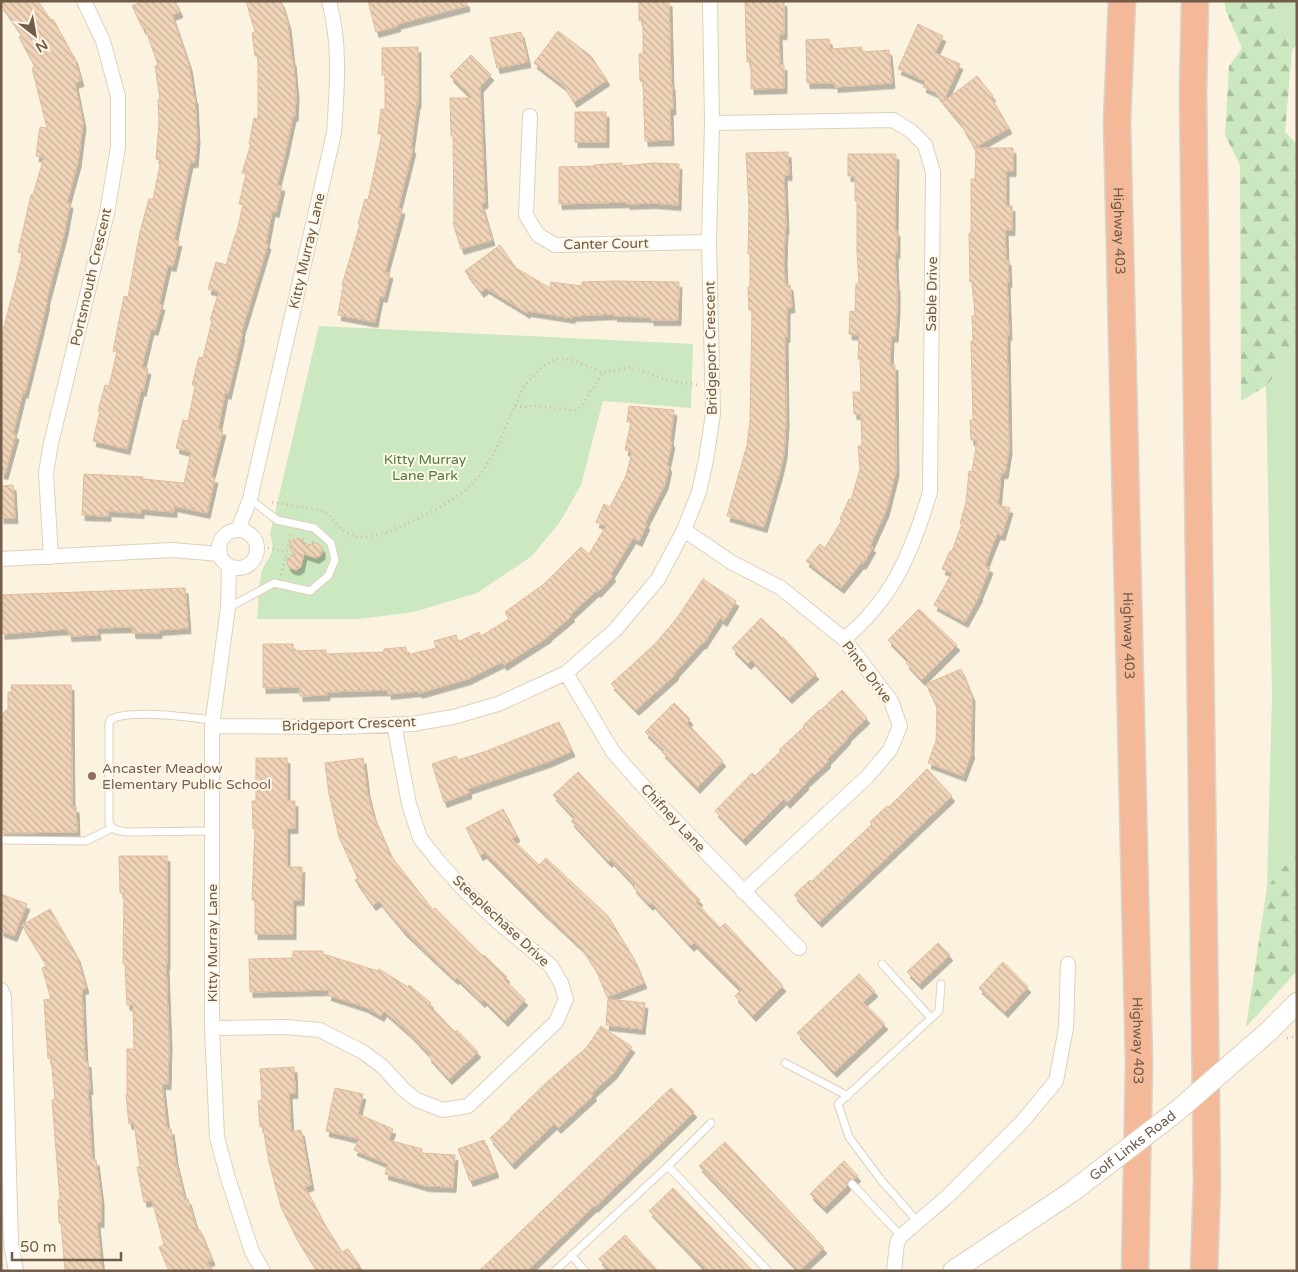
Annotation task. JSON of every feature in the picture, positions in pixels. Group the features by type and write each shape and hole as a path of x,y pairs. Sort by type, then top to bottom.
{"highway":[{"name":"Highway 403","path":"1122,1 1117,121 1139,1063 1135,1271"},
{"path":"1195,1 1193,94 1207,1183 1204,1271"}],"main road":[{"name":"Golf Links Road","path":"953,1271 1073,1190 1177,1111 1268,1032 1297,1003"}],"street":[{"name":"Portsmouth Crescent","path":"52,557 46,473 107,213 118,147 118,96 102,41 84,1"},
{"name":"Kitty Murray Lane","path":"238,530 250,499 334,133 338,76 334,21 329,1"},
{"name":"Bridgeport Crescent","path":"213,723 340,727 412,724 453,717 498,704 566,673 614,630 658,579 684,530 699,492 713,414 709,242 712,123 710,1"},
{"name":"Canter Court","path":"530,116 526,215 538,235 554,244 709,242"},
{"name":"Sable Drive","path":"712,123 893,120 911,130 925,145 933,172 930,492 920,528 907,558 888,593 861,626 844,639"},
{"name":"Kitty Murray Lane","path":"250,499 254,540"},
{"path":"238,530 246,531 254,540 257,555 254,561 236,567 222,560 220,547 226,534 238,530"},
{"name":"Pinto Drive","path":"684,530 731,562 781,588 844,639 891,701 900,726 890,750 867,777 743,892"},
{"path":"1,559 220,547"},
{"name":"Kitty Murray Lane","path":"236,567 228,608 213,723 212,1028 217,1138 252,1252 263,1271"},
{"name":"Chifney Lane","path":"566,673 613,752 658,803 799,948"},
{"name":"Steeplechase Drive","path":"212,1028 285,1027 320,1030 363,1052 383,1067 404,1090 417,1100 443,1110 468,1106 556,1022 566,999 561,983 551,966 497,921 466,892 420,838 409,804 394,724"},
{"path":"894,1271 897,1243 901,1236 948,1196 1022,1122 1056,1081 1066,1028 1068,964"},
{"path":"1,990 4,997 11,1244 16,1271"}],"lane":[{"path":"228,608 274,583 310,591 328,576 335,560 332,543 314,528 277,520 250,499"},
{"path":"112,828 109,822 110,720 115,716 167,715 213,723"},
{"path":"1,840 86,842 112,828 127,832 212,831"},
{"path":"882,964 931,1018"},
{"path":"918,1222 881,1180 849,1136 838,1104 939,1011 941,984"},
{"path":"785,1063 848,1096"},
{"path":"555,1271 668,1166 711,1123"},
{"path":"668,1166 768,1271"},
{"path":"852,1184 901,1236"},
{"path":"571,1256 585,1271"}],"path":[{"path":"250,499 319,510 327,513 340,528 354,537 367,537 386,532 432,512 465,491 480,475 494,453 524,386 543,366 555,359 573,360 604,373 631,367 666,380 712,387"},
{"path":"515,407 539,406 574,411 581,406 604,373"},
{"path":"279,584 293,523"},
{"path":"285,558 293,554 299,555 306,551 307,546 317,541 318,532"},
{"path":"288,544 297,538 303,539 307,546"},
{"path":"254,540 286,552"}],"green space":[{"path":"1225,1 1273,1 1292,50 1285,132 1297,144 1297,348 1266,386 1241,401 1240,165 1225,135 1229,66 1242,48 1225,9"},
{"path":"1273,1 1297,1 1297,44 1292,50"},
{"name":"Kitty Murray Lane Park","path":"319,326 693,344 691,408 603,401 581,485 560,522 532,556 477,593 414,612 359,619 257,619 261,575 271,553 272,542 270,534"},
{"path":"1297,348 1297,852 1267,887 1272,695 1266,386"},
{"path":"1297,852 1297,971 1246,1027 1267,887"}],"building":[{"path":"1,1 38,1 51,20 53,19 74,56 81,81 75,83 83,123 78,162 67,202 70,203 65,230 25,393 23,392 13,433 16,434 5,474 1,473 1,327 4,327 23,253 18,252 31,195 33,195 44,157 36,156 40,127 47,128 32,68 35,67 19,37 22,35 1,5"},
{"path":"142,1 175,1 180,12 172,15 189,65 195,98 197,138 195,162 190,162 174,240 179,241 173,266 168,265 159,304 162,305 155,330 151,329 142,367 148,369 127,449 93,441 105,385 109,386 117,352 113,351 124,296 128,297 140,232 149,199 153,199 161,160 156,159 159,123 158,100 160,99 155,66 158,65 145,28 143,29 132,6"},
{"path":"246,1 281,1 288,24 293,60 296,94 295,116 293,116 277,185 282,186 276,212 272,211 266,243 268,244 241,333 228,394 225,393 218,429 223,430 211,477 215,478 207,513 174,506 174,512 141,509 141,513 108,511 108,516 82,515 84,474 143,477 143,479 184,483 191,452 176,448 183,420 188,421 195,386 192,385 199,357 203,358 212,320 210,320 219,292 208,289 216,262 226,265 236,235 243,205 239,204 246,174 242,173 251,144 249,144 254,118 258,119 258,56 255,56 252,33 255,32"},
{"path":"368,1 466,1 467,6 397,24 398,26 376,32"},
{"path":"639,1 669,1 673,109 670,110 671,140 645,141 643,81 640,81 639,54 643,54 643,21 639,21"},
{"path":"745,1 784,1 784,34 779,34 780,65 784,65 784,88 751,89 751,62 747,62"},
{"path":"918,24 943,36 935,53 960,64 943,102 935,92 923,87 925,81 898,69"},
{"path":"558,31 591,56 607,80 574,102 564,86 534,63"},
{"path":"521,32 528,62 497,68 490,38"},
{"path":"829,39 830,49 862,47 862,52 889,50 892,83 835,87 835,83 807,83 806,40"},
{"path":"418,47 418,103 411,147 413,148 398,208 402,209 385,272 390,273 384,297 380,296 375,322 338,315 342,285 360,224 358,224 365,199 368,200 382,134 378,134 381,109 385,110 385,75 382,75 382,48"},
{"path":"471,55 491,75 480,87 485,203 481,203 492,240 461,249 453,223 453,136 451,136 450,98 472,98 450,76"},
{"path":"977,76 993,96 991,97 1009,128 974,148 961,124 943,102"},
{"path":"575,112 606,112 606,142 575,142"},
{"path":"976,148 1013,148 1013,171 1006,171 1006,206 1012,206 1012,230 1005,230 1009,282 1007,282 1009,335 1007,335 1009,449 1005,473 1001,473 998,505 1010,508 1002,535 997,534 985,565 990,568 980,595 965,622 934,605 952,573 942,569 950,551 952,551 962,524 960,524 966,502 969,471 972,472 977,440 971,440 970,420 973,420 972,316 975,316 972,282 970,282 969,233 971,233 971,179 975,179"},
{"path":"788,152 789,175 784,175 786,229 784,259 785,285 790,285 792,307 787,308 787,337 785,337 786,422 784,453 764,527 727,516 747,445 750,421 752,310 749,310 748,287 750,287 750,254 748,254 749,208 746,153"},
{"path":"848,154 896,154 895,231 897,231 897,253 895,253 897,308 895,337 891,336 890,365 895,365 896,471 886,511 870,546 873,547 863,564 861,563 841,588 806,561 820,544 825,548 842,520 840,519 849,499 851,500 860,469 858,446 862,446 861,414 854,414 853,392 861,392 860,359 858,359 859,335 849,334 850,311 855,312 856,284 859,284 857,201 855,201 855,176 848,176"},
{"path":"622,163 622,166 654,163 679,164 678,205 653,203 627,204 627,202 559,204 559,167"},
{"path":"500,245 516,268 550,288 551,282 582,286 582,282 679,282 678,320 651,320 651,317 614,316 615,314 572,316 572,318 528,311 527,313 486,288 481,292 465,271"},
{"path":"629,406 674,410 670,441 672,442 665,484 645,523 647,524 639,541 633,538 611,574 613,576 548,637 504,665 502,662 468,679 419,693 419,691 388,694 388,690 327,692 327,695 300,696 300,687 263,688 263,644 293,644 293,651 326,650 326,654 384,652 384,649 406,647 407,655 436,648 434,641 456,635 458,642 479,632 481,636 509,619 505,612 544,584 581,547 589,554 606,526 596,522 604,504 610,507 626,476 632,452 625,450 631,422 627,422"},
{"path":"13,485 15,518 1,518 1,486"},
{"path":"297,539 302,540 307,547 313,543 319,544 322,548 322,554 316,558 304,554 301,567 296,570 290,568 287,564 288,559 294,554 290,548 291,542"},
{"path":"703,579 736,601 724,621 720,618 703,644 676,674 636,710 611,684 655,644 677,618"},
{"path":"185,588 188,628 159,630 159,633 133,633 132,627 97,628 98,635 69,636 68,629 2,634 1,595"},
{"path":"919,609 957,645 922,680 906,663 908,660 888,640"},
{"path":"761,618 783,637 816,674 789,698 752,660 748,664 732,648"},
{"path":"961,669 972,696 972,752 963,776 928,763 936,741 937,708 926,684"},
{"path":"11,685 71,685 72,807 76,807 77,832 1,833 1,715 8,709 8,692 12,692"},
{"path":"842,690 867,718 847,737 827,760 828,762 787,803 784,799 743,840 715,811 752,773 755,776 819,710"},
{"path":"674,703 690,719 687,723 723,761 697,788 662,752 664,750 645,732"},
{"path":"559,722 572,751 550,761 468,789 469,793 444,802 432,764 456,756 458,760 487,751"},
{"path":"256,758 287,758 287,801 295,801 295,828 287,828 287,867 302,867 301,900 293,900 293,934 255,934 255,900 252,900 255,828 253,829 252,801 256,801"},
{"path":"363,758 367,791 373,815 391,856 433,910 435,908 507,977 504,979 525,1000 505,1021 484,1000 482,1002 429,955 403,930 379,901 373,905 355,880 358,879 339,837 329,794 325,763"},
{"path":"927,769 952,796 819,922 794,895 810,880 811,882 872,824 870,822 887,806 889,807"},
{"path":"578,772 700,900 696,902 720,928 725,923 783,986 753,1016 735,996 741,990 694,943 691,946 652,903 650,905 633,887 635,885 611,860 609,862 571,821 575,818 553,795"},
{"path":"503,809 517,836 512,839 539,865 546,858 608,916 634,959 644,983 607,997 596,970 582,948 484,853 480,855 466,828"},
{"path":"119,856 167,856 166,964 169,1043 168,1084 162,1084 167,1129 171,1129 175,1159 185,1200 188,1199 197,1231 200,1230 212,1260 207,1262 213,1271 169,1271 159,1247 164,1245 152,1200 144,1202 137,1167 140,1167 134,1123 129,1124 126,1095 127,1049 134,1049 133,1005 127,1005 125,964 123,964 124,893 120,893"},
{"path":"1,894 27,904 14,936 1,931"},
{"path":"50,909 77,956 86,988 82,989 85,1062 88,1062 90,1089 88,1089 92,1160 96,1160 101,1199 101,1222 97,1222 102,1271 65,1271 61,1223 59,1223 58,1200 60,1200 52,1100 55,1099 51,1058 48,1059 44,1000 51,999 42,968 47,966 22,925"},
{"path":"938,943 950,955 919,984 907,972"},
{"path":"293,951 323,951 323,954 378,971 379,969 408,987 409,985 431,1003 429,1005 478,1052 449,1079 409,1033 384,1011 381,1016 365,1007 328,995 330,990 250,992 249,959 293,958"},
{"path":"1003,962 1028,987 1005,1012 979,988"},
{"path":"859,974 875,991 863,1002 885,1024 834,1072 797,1033"},
{"path":"608,999 645,1003 642,1029 606,1025"},
{"path":"601,1026 632,1047 614,1073 592,1093 594,1095 558,1128 554,1124 512,1164 490,1138 547,1082 587,1047"},
{"path":"294,1067 295,1093 289,1093 291,1132 301,1130 311,1185 305,1187 342,1252 348,1249 360,1266 353,1271 317,1271 297,1239 281,1207 269,1162 263,1127 260,1127 258,1101 262,1100 260,1069"},
{"path":"335,1088 363,1094 358,1114 393,1129 388,1140 422,1149 421,1153 455,1155 453,1187 426,1186 385,1174 388,1164 354,1150 359,1139 326,1131"},
{"path":"671,1088 694,1112 595,1207 527,1271 479,1271"},
{"path":"484,1140 496,1172 470,1181 458,1149"},
{"path":"725,1142 824,1248 799,1271 699,1166"},
{"path":"844,1161 858,1176 848,1181 847,1186 824,1208 810,1194"},
{"path":"673,1188 753,1271 707,1271 649,1211"},
{"path":"625,1235 658,1271 610,1271 599,1259"}],"place":[{"name":"Ancaster Meadow Elementary Public School","path":"92,776"}]}
